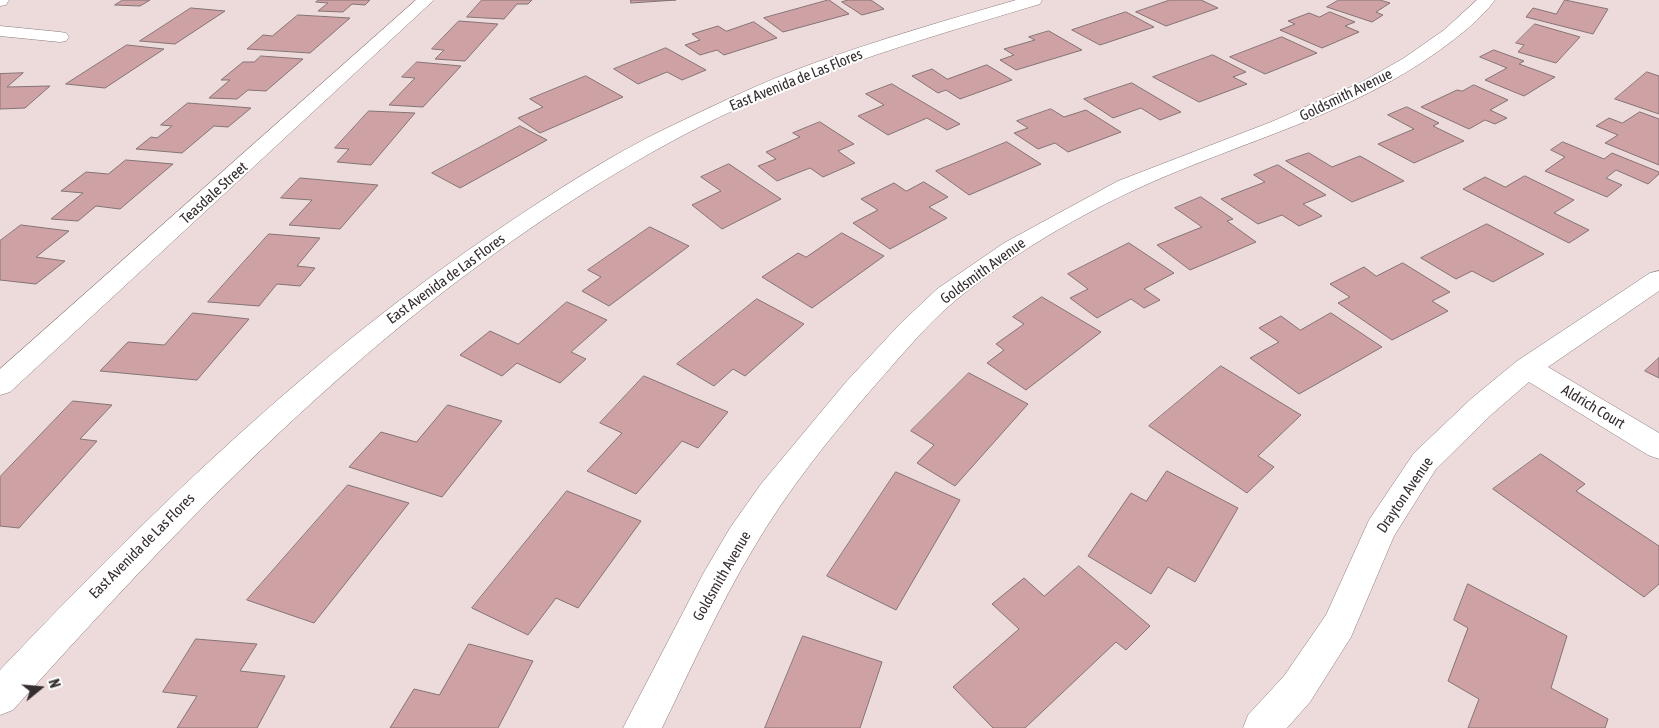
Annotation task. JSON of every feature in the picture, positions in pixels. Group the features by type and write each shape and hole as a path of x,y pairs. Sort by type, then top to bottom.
{"street":[{"name":"Teasdale Street","path":"0,385 426,0"},
{"name":"East Avenida de Las Flores","path":"0,697 92,596 193,494 299,395 443,278 553,203 610,168 679,131 785,81 915,34 981,6 1034,0"},
{"name":"Goldsmith Avenue","path":"642,728 709,596 743,537 792,466 834,413 907,333 944,296 986,264 1036,233 1138,180 1225,148 1358,93 1419,56 1466,22 1487,0"},
{"path":"0,31 60,37"},
{"name":"Drayton Avenue","path":"1262,728 1297,689 1339,626 1380,530 1425,461 1482,406 1527,368 1659,279"},
{"name":"Aldrich Court","path":"1527,368 1659,447"}],"building":[{"path":"123,0 150,0 140,6 115,5"},
{"path":"319,0 370,0 365,5 352,4 343,12 318,11 328,3 316,2"},
{"path":"482,0 532,0 528,4 517,4 504,19 467,17"},
{"path":"631,0 676,0 631,3"},
{"path":"829,0 849,14 783,32 764,18"},
{"path":"849,0 871,0 884,9 862,15 842,2"},
{"path":"1170,0 1201,0 1218,8 1166,26 1136,12"},
{"path":"1339,0 1380,0 1390,3 1376,12 1383,15 1372,22 1327,7"},
{"path":"1565,0 1608,9 1593,34 1526,17 1533,8 1556,14"},
{"path":"191,8 225,11 175,44 140,41"},
{"path":"1126,12 1154,27 1100,45 1072,30"},
{"path":"1330,12 1355,22 1345,26 1359,32 1322,48 1280,30 1295,24 1288,21 1309,13 1319,17"},
{"path":"298,15 350,18 310,53 247,49 263,35 272,36"},
{"path":"459,21 498,24 465,61 435,59 444,50 432,49"},
{"path":"754,22 777,38 724,55 717,50 700,55 685,45 700,40 692,34 718,26 726,31"},
{"path":"1535,24 1580,37 1556,63 1518,52 1524,45 1516,43"},
{"path":"1049,31 1082,50 1016,70 1000,60 1014,55 1004,49 1035,40 1029,37"},
{"path":"1282,37 1317,53 1265,74 1230,57"},
{"path":"127,45 164,49 105,88 66,84"},
{"path":"666,48 706,70 682,80 667,72 638,84 614,69"},
{"path":"1494,50 1524,61 1519,64 1555,77 1524,96 1485,80 1507,68 1480,57"},
{"path":"1213,55 1246,72 1233,77 1247,84 1199,102 1153,77"},
{"path":"261,56 303,59 266,91 248,90 237,99 209,98 230,80 221,80 243,62 254,62"},
{"path":"417,62 461,66 423,107 389,105 415,78 402,77"},
{"path":"987,65 1012,80 960,99 946,90 938,93 912,76 932,69 947,79"},
{"path":"1647,72 1659,76 1659,114 1615,99"},
{"path":"23,73 7,87 50,86 25,108 0,109 0,74"},
{"path":"586,76 623,97 540,133 518,118 543,107 530,99"},
{"path":"1132,83 1181,112 1160,120 1141,108 1113,118 1084,99"},
{"path":"892,84 960,124 947,130 927,118 888,135 858,116 884,105 866,94"},
{"path":"1474,85 1508,100 1490,110 1507,118 1495,124 1485,120 1469,129 1421,107 1457,90 1462,91"},
{"path":"188,103 251,108 228,127 214,126 182,153 136,149 151,137 157,138 172,126 161,125"},
{"path":"1407,107 1439,123 1433,126 1464,141 1414,163 1378,144 1414,129 1388,115"},
{"path":"1051,109 1064,117 1086,110 1121,132 1068,152 1055,143 1038,149 1014,133 1028,128 1017,121"},
{"path":"369,111 415,113 371,165 337,162 349,149 335,148"},
{"path":"1640,112 1659,119 1659,165 1605,143 1618,135 1596,126 1609,118 1622,123"},
{"path":"820,122 854,144 838,151 855,163 823,177 810,168 777,181 758,166 776,159 766,152 800,137 793,133"},
{"path":"520,126 547,140 460,188 432,173"},
{"path":"1007,142 1041,164 969,195 936,171"},
{"path":"1563,142 1604,159 1612,153 1659,172 1659,174 1648,184 1616,170 1606,178 1622,185 1607,197 1545,171 1565,157 1551,150"},
{"path":"1309,153 1332,167 1360,156 1404,181 1352,202 1286,161"},
{"path":"126,160 173,164 120,209 96,206 78,221 51,219 83,193 61,191 86,172 108,174"},
{"path":"729,164 781,199 722,229 692,205 721,191 701,177"},
{"path":"1278,165 1326,195 1303,204 1322,216 1299,226 1282,215 1258,224 1221,199 1265,182 1254,175"},
{"path":"1525,176 1574,200 1554,213 1589,230 1569,243 1463,189 1485,177 1505,187"},
{"path":"300,178 378,185 340,229 289,225 312,200 281,198"},
{"path":"924,182 948,197 929,207 947,218 890,249 853,223 878,210 861,199 894,183 906,191"},
{"path":"1201,197 1233,219 1227,221 1256,242 1190,270 1157,245 1202,227 1175,208"},
{"path":"1487,224 1544,254 1493,282 1472,271 1456,279 1421,258"},
{"path":"21,225 69,231 36,257 65,261 36,284 0,280 0,241"},
{"path":"650,227 689,246 609,306 582,291 601,277 588,270"},
{"path":"842,233 884,256 812,308 762,277 798,253 806,257"},
{"path":"269,234 320,238 297,266 315,268 300,286 277,284 259,306 208,302"},
{"path":"1129,243 1174,273 1144,289 1160,300 1144,308 1131,299 1097,318 1070,298 1088,289 1068,274"},
{"path":"1403,263 1450,292 1432,301 1448,311 1392,340 1338,303 1350,297 1330,284 1364,267 1376,276"},
{"path":"1042,297 1101,332 1026,390 987,363 1004,350 996,344 1024,324 1013,317"},
{"path":"757,299 804,324 745,376 733,369 714,386 677,364"},
{"path":"567,302 607,320 571,352 586,359 560,383 517,363 502,376 460,355 490,331 518,344"},
{"path":"193,313 249,319 197,380 100,371 128,342 164,345"},
{"path":"1331,313 1382,347 1299,394 1250,358 1279,342 1259,328 1281,316 1300,330"},
{"path":"1659,358 1659,378 1645,371"},
{"path":"1221,366 1301,415 1258,456 1274,467 1247,493 1149,426"},
{"path":"969,373 1028,404 955,486 917,463 934,445 911,431"},
{"path":"644,376 728,412 698,448 682,441 636,494 587,471 622,433 600,423"},
{"path":"73,401 112,405 80,439 97,441 19,528 0,526 0,477"},
{"path":"448,405 502,421 442,497 349,467 381,432 416,442"},
{"path":"1541,454 1585,484 1576,491 1659,546 1659,584 1644,597 1493,489"},
{"path":"1167,471 1238,508 1195,582 1168,567 1151,594 1088,556 1131,493 1146,501"},
{"path":"896,472 960,500 896,610 827,576"},
{"path":"348,485 409,503 314,623 247,600"},
{"path":"567,491 641,521 578,608 556,598 528,635 472,608"},
{"path":"1079,566 1150,626 1126,650 1116,642 1025,728 993,728 953,687 1019,629 992,604 1024,578 1044,596"},
{"path":"1468,584 1567,636 1551,688 1608,719 1605,728 1468,728 1479,699 1448,681 1468,628 1454,620"},
{"path":"803,636 882,662 860,728 765,728"},
{"path":"196,639 257,644 240,671 285,676 257,728 177,728 197,696 163,692"},
{"path":"469,644 533,661 498,728 390,728 414,689 439,695"}]}
